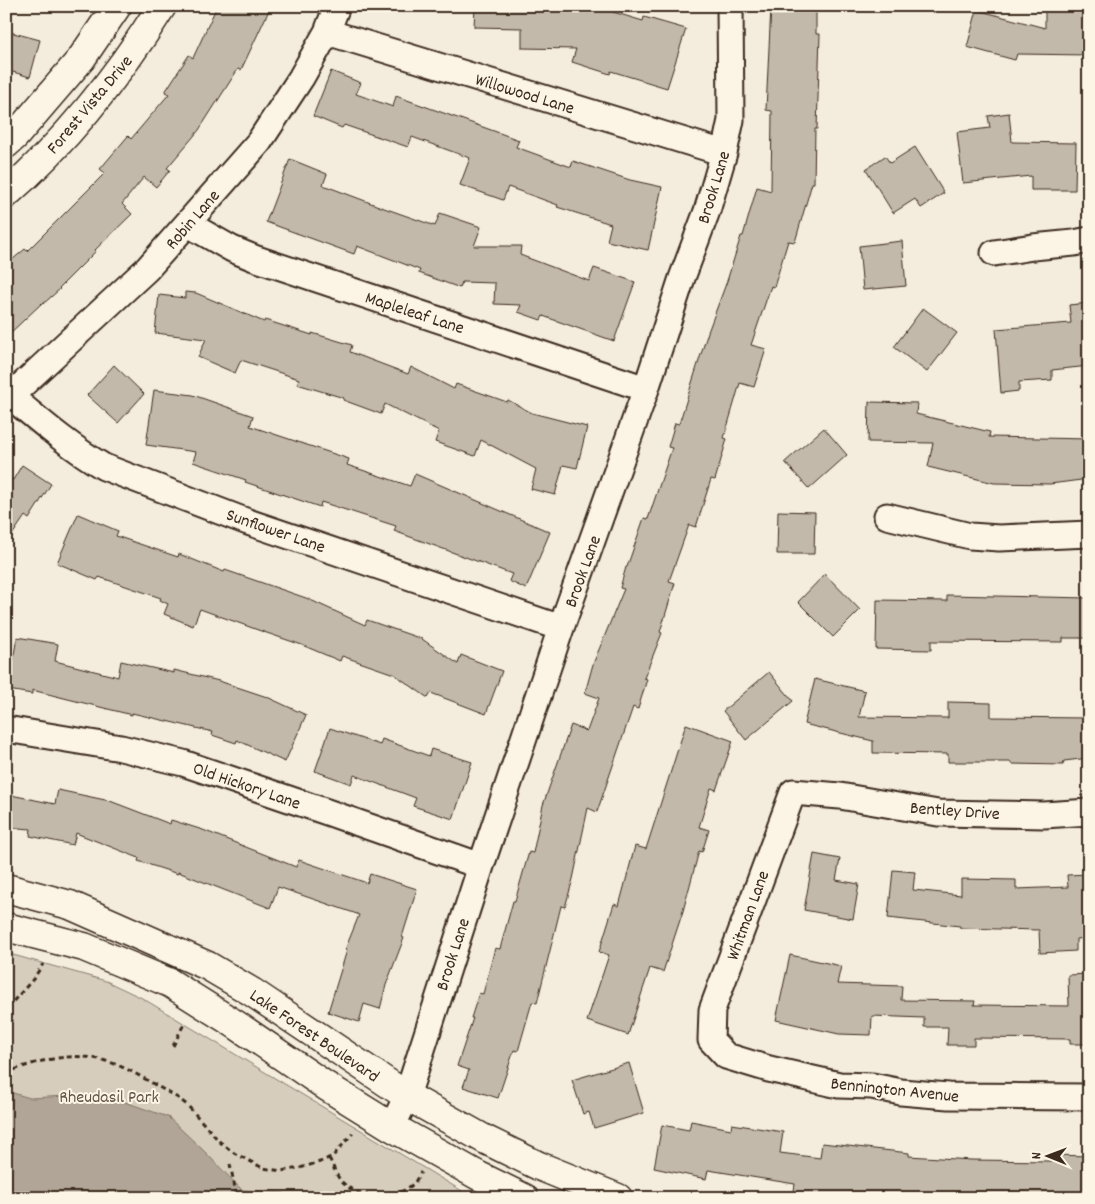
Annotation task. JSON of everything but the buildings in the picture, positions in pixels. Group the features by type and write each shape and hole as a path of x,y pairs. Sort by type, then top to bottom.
{"street":[{"name":"Forest Vista Drive","path":"6,144 81,59 117,6"},
{"name":"Forest Vista Drive","path":"6,194 25,178 66,136 106,89 162,6"},
{"name":"Robin Lane","path":"8,398 147,269 259,142 301,78 327,32 336,6"},
{"name":"Brook Lane","path":"392,1127 407,1096 480,866 646,389 682,278 707,211 724,153 731,120 730,6"},
{"name":"Willowood Lane","path":"327,32 724,153"},
{"name":"Mapleleaf Lane","path":"188,224 232,249 254,258 646,389"},
{"path":"994,253 1089,240"},
{"name":"Sunflower Lane","path":"8,398 83,455 104,467 248,522 562,628"},
{"path":"887,516 970,536 999,538 1089,534"},
{"name":"Old Hickory Lane","path":"6,729 121,748 183,763 480,866"},
{"name":"Bentley Drive","path":"792,792 840,796 938,813 1044,815 1089,812"},
{"name":"Whitman Lane","path":"711,1040 712,1010 792,792"},
{"name":"Lake Forest Boulevard","path":"6,888 70,906 208,966 252,992 407,1096 494,1145 604,1195"},
{"name":"Lake Forest Boulevard","path":"6,927 84,947 170,983 235,1024 326,1086 392,1127 479,1176 524,1198"},
{"name":"Bennington Avenue","path":"711,1040 726,1056 769,1069 839,1085 872,1086 901,1092 948,1096 1089,1097"}],"path":[{"path":"6,1006 10,1005 34,978 43,964"},
{"path":"173,1046 184,1024"},
{"path":"6,1073 59,1057 91,1057 108,1061 178,1098 187,1105 220,1142 234,1153 263,1168 281,1171 300,1168 329,1158 333,1156 353,1133"},
{"path":"329,1158 342,1182 366,1195 382,1197 397,1193 412,1185 421,1172"},
{"path":"230,1164 237,1198"}],"green space":[{"name":"Rheudasil Park","path":"6,953 106,981 142,998 462,1191 459,1198 6,1198"}],"shaded area":[{"path":"6,1091 30,1098 102,1094 168,1117 242,1190 284,1193 292,1198 6,1198"}]}
